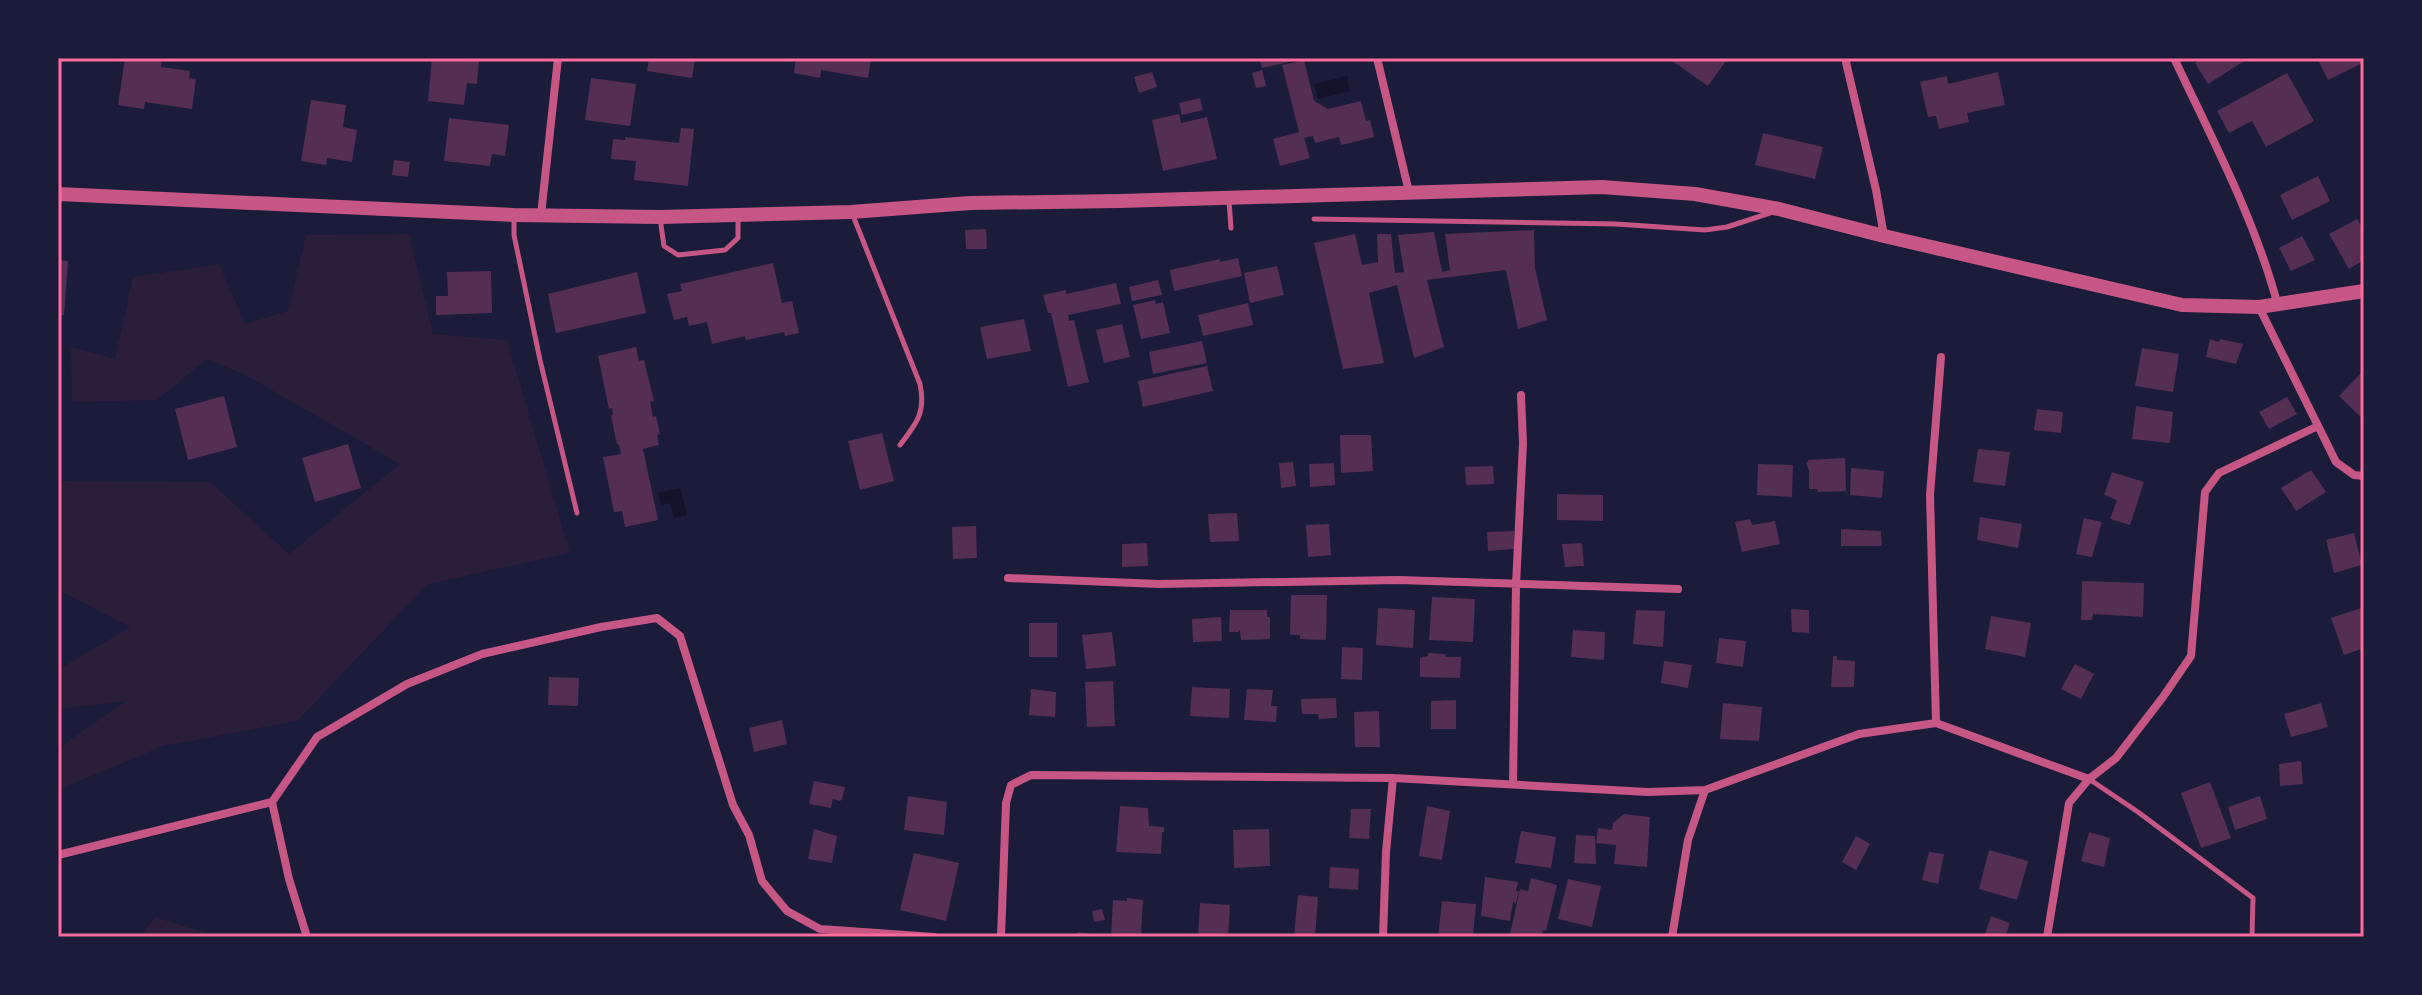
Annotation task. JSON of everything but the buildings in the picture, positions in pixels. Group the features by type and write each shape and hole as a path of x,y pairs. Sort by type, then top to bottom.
{"street":[{"path":"541,215 558,58"},
{"path":"1377,58 1409,192"},
{"path":"1845,58 1884,236"},
{"path":"2174,58 2243,206 2278,306"},
{"path":"58,194 513,215 660,217 851,212 970,203 1602,187 1695,194 1779,209 2182,305 2278,306 2364,291"},
{"path":"2259,307 2336,462 2354,475 2364,476"},
{"path":"1936,723 1930,495 1941,357"},
{"path":"1513,783 1516,585 1523,443 1521,395"},
{"path":"2047,937 2069,803 2089,779 2116,758 2191,656 2205,492 2219,473 2318,426"},
{"path":"1008,578 1159,584 1398,580 1678,589"},
{"path":"58,855 272,802 317,737 407,684 482,654 601,627 657,618 680,636 733,805 749,835 762,881 787,911 820,929 934,937"},
{"path":"1001,937 1006,803 1011,785 1031,775 1393,778 1648,792 1705,790 1859,734 1936,723 2089,779"},
{"path":"1383,937 1393,778"},
{"path":"1672,937 1688,840 1705,790"},
{"path":"272,802 289,879 307,937"}],"lane":[{"path":"1229,197 1231,228"},
{"path":"1314,219 1616,224 1705,230 1727,227 1779,209"},
{"path":"851,212 920,384 923,399 919,422 900,445"},
{"path":"513,215 514,235 540,360 577,513"},
{"path":"660,217 664,246 678,255 725,250 738,238 738,215"},
{"path":"2089,779 2253,898 2252,937"}],"shaded area":[{"path":"1347,76 1350,91 1318,99 1314,84"},
{"path":"409,234 433,334 507,340 570,553 428,584 297,721 163,746 58,790 58,748 126,701 58,709 58,670 130,627 58,590 58,481 210,482 289,554 400,464 247,376 207,359 157,400 72,402 71,347 115,359 133,277 219,264 245,324 288,311 306,235"},
{"path":"680,488 687,515 674,518 670,503 661,505 658,493"},
{"path":"155,917 218,937 140,937"}]}
